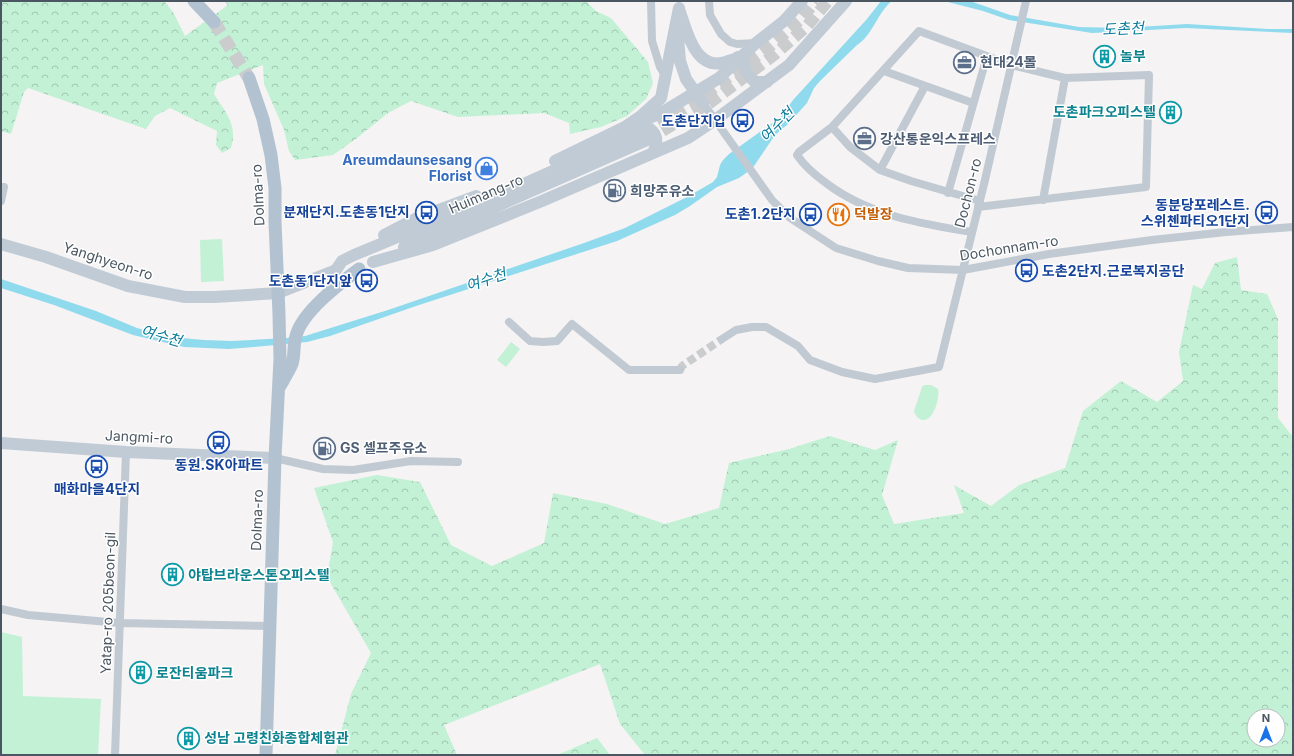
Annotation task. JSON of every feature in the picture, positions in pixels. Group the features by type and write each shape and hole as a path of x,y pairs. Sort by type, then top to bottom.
{"main road":[{"path":"194,1 214,22 203,1"},
{"path":"679,4 688,36 697,53 709,63 719,64 735,59 784,21 802,1"},
{"path":"373,262 433,245 542,201 688,138 715,120 789,65 846,1"},
{"path":"354,255 380,237 417,218 492,190 593,143 625,127 641,116 661,98 679,4"},
{"path":"679,4 678,39 680,61 686,79 703,103"},
{"path":"643,131 663,112 719,78 756,43"},
{"path":"744,54 745,69 749,77 755,82 767,82"},
{"name":"Dolma-ro","path":"248,78 263,119 271,155 275,188 279,314 280,359 275,458 266,755"},
{"path":"593,143 643,131 648,127 653,131 656,137 656,146 653,153"},
{"name":"Huimang-ro","path":"278,293 336,270 347,272 359,269 643,131"},
{"name":"Huimang-ro","path":"336,270 342,261 354,255 499,195 643,131"},
{"name":"Yanghyeon-ro","path":"1,244 46,256 128,286 185,297 215,297 278,293"},
{"path":"278,390 293,363 298,330 318,304 331,291 359,269"},
{"name":"Jangmi-ro","path":"1,443 126,452 275,458"}],"street":[{"path":"651,1 652,41 660,67 666,78"},
{"path":"709,1 710,15 721,34 730,42 737,44 756,43"},
{"name":"Dochon-ro","path":"722,339 736,330 752,327 766,327 798,346 810,360 842,372 875,379 939,368 1026,1"},
{"path":"832,127 850,147 880,170 979,204 1043,200 1146,188 1149,74 1065,78 1011,65 919,31 832,127 797,155 810,171 842,195 885,214 909,221 972,232"},
{"path":"948,193 987,56"},
{"path":"884,71 973,103"},
{"path":"1043,200 1065,78"},
{"path":"880,170 925,86"},
{"path":"703,103 715,120"},
{"name":"Dochonnam-ro","path":"715,120 772,200 790,218 836,248 871,259 908,268 962,270 1049,254 1152,240 1293,227"},
{"path":"1,186 4,187 1,201"},
{"path":"509,322 530,341 543,342 556,341 572,324 629,370 680,370"},
{"name":"Yatap-ro 205beon-gil","path":"115,755 126,452"},
{"path":"275,458 323,469 353,470 411,461 458,462"},
{"path":"1,609 28,615 120,623 270,626"}],"green space":[{"path":"1,1 164,1 173,12 185,36 228,5 224,1 586,1 596,11 611,18 648,62 653,83 646,99 627,116 601,127 570,134 569,123 544,113 458,117 411,101 388,113 333,155 295,160 289,151 284,130 264,84 263,65 217,83 214,94 230,120 233,133 231,148 222,153 216,145 217,131 170,108 155,116 146,129 28,88 24,92 11,134 1,131"},
{"path":"222,239 224,281 201,282 200,240"},
{"path":"1237,257 1241,290 1267,294 1278,319 1278,418 1293,437 1293,755 645,755 620,724 600,664 444,725 457,755 335,755 351,694 371,653 327,577 333,542 314,488 377,475 420,482 451,545 492,566 544,543 553,493 607,504 665,524 719,508 729,463 789,449 830,436 875,450 898,440 882,495 894,524 964,513 954,485 991,506 1019,485 1065,468 1083,411 1121,381 1157,402 1183,381 1179,352 1193,285 1202,289 1215,263"},
{"path":"511,342 520,349 506,367 497,360"},
{"path":"924,385 931,385 938,389 938,398 933,413 926,420 922,420 917,417 914,411"},
{"path":"1,632 22,637 23,696 101,699 98,755 1,755"},
{"path":"597,738 610,755 557,755"}],"water":[{"name":"여수천","path":"881,1 892,1 882,12 867,36 820,81 814,88 807,103 788,124 775,135 754,166 739,178 717,187 675,215 617,241 416,306 330,336 307,342 229,349 184,347 133,335 54,305 1,288 1,279 96,311 137,328 170,337 204,340 232,341 305,336 388,310 625,228 689,196 713,182 717,177 723,160 729,154 781,117 793,100 867,19"},
{"name":"도촌천","path":"944,1 970,1 1010,15 1079,27 1121,28 1187,24 1293,29 1293,33 1186,28 1092,33 1009,20 983,11"}],"tunnel":[{"path":"642,131 706,94 768,48 800,20 816,1"},
{"path":"647,140 711,102 774,55 807,26 828,1"},
{"path":"214,22 249,78"},
{"path":"680,370 682,366 722,339"}],"place":[{"name":"놀부","path":"1105,56"},
{"name":"현대24몰","path":"964,62"},
{"name":"도촌파크오피스텔","path":"1171,112"},
{"name":"도촌단지입","path":"742,121"},
{"name":"강산통운익스프레스","path":"864,139"},
{"name":"Areumdaunsesang Florist","path":"487,168"},
{"name":"희망주유소","path":"615,191"},
{"name":"분재단지.도촌동1단지","path":"426,212"},
{"name":"동분당포레스트. 스위첸파티오1단지","path":"1266,213"},
{"name":"도촌1.2단지","path":"811,214"},
{"name":"덕발장","path":"839,214"},
{"name":"도촌2단지.근로복지공단","path":"1026,271"},
{"name":"도촌동1단지앞","path":"367,281"},
{"name":"동원.SK아파트","path":"219,443"},
{"name":"GS 셀프주유소","path":"324,448"},
{"name":"매화마을4단지","path":"97,467"},
{"name":"야탑브라운스톤오피스텔","path":"173,575"},
{"name":"로잔티움파크","path":"140,673"},
{"name":"성남 고령친화종합체험관","path":"188,738"}]}
